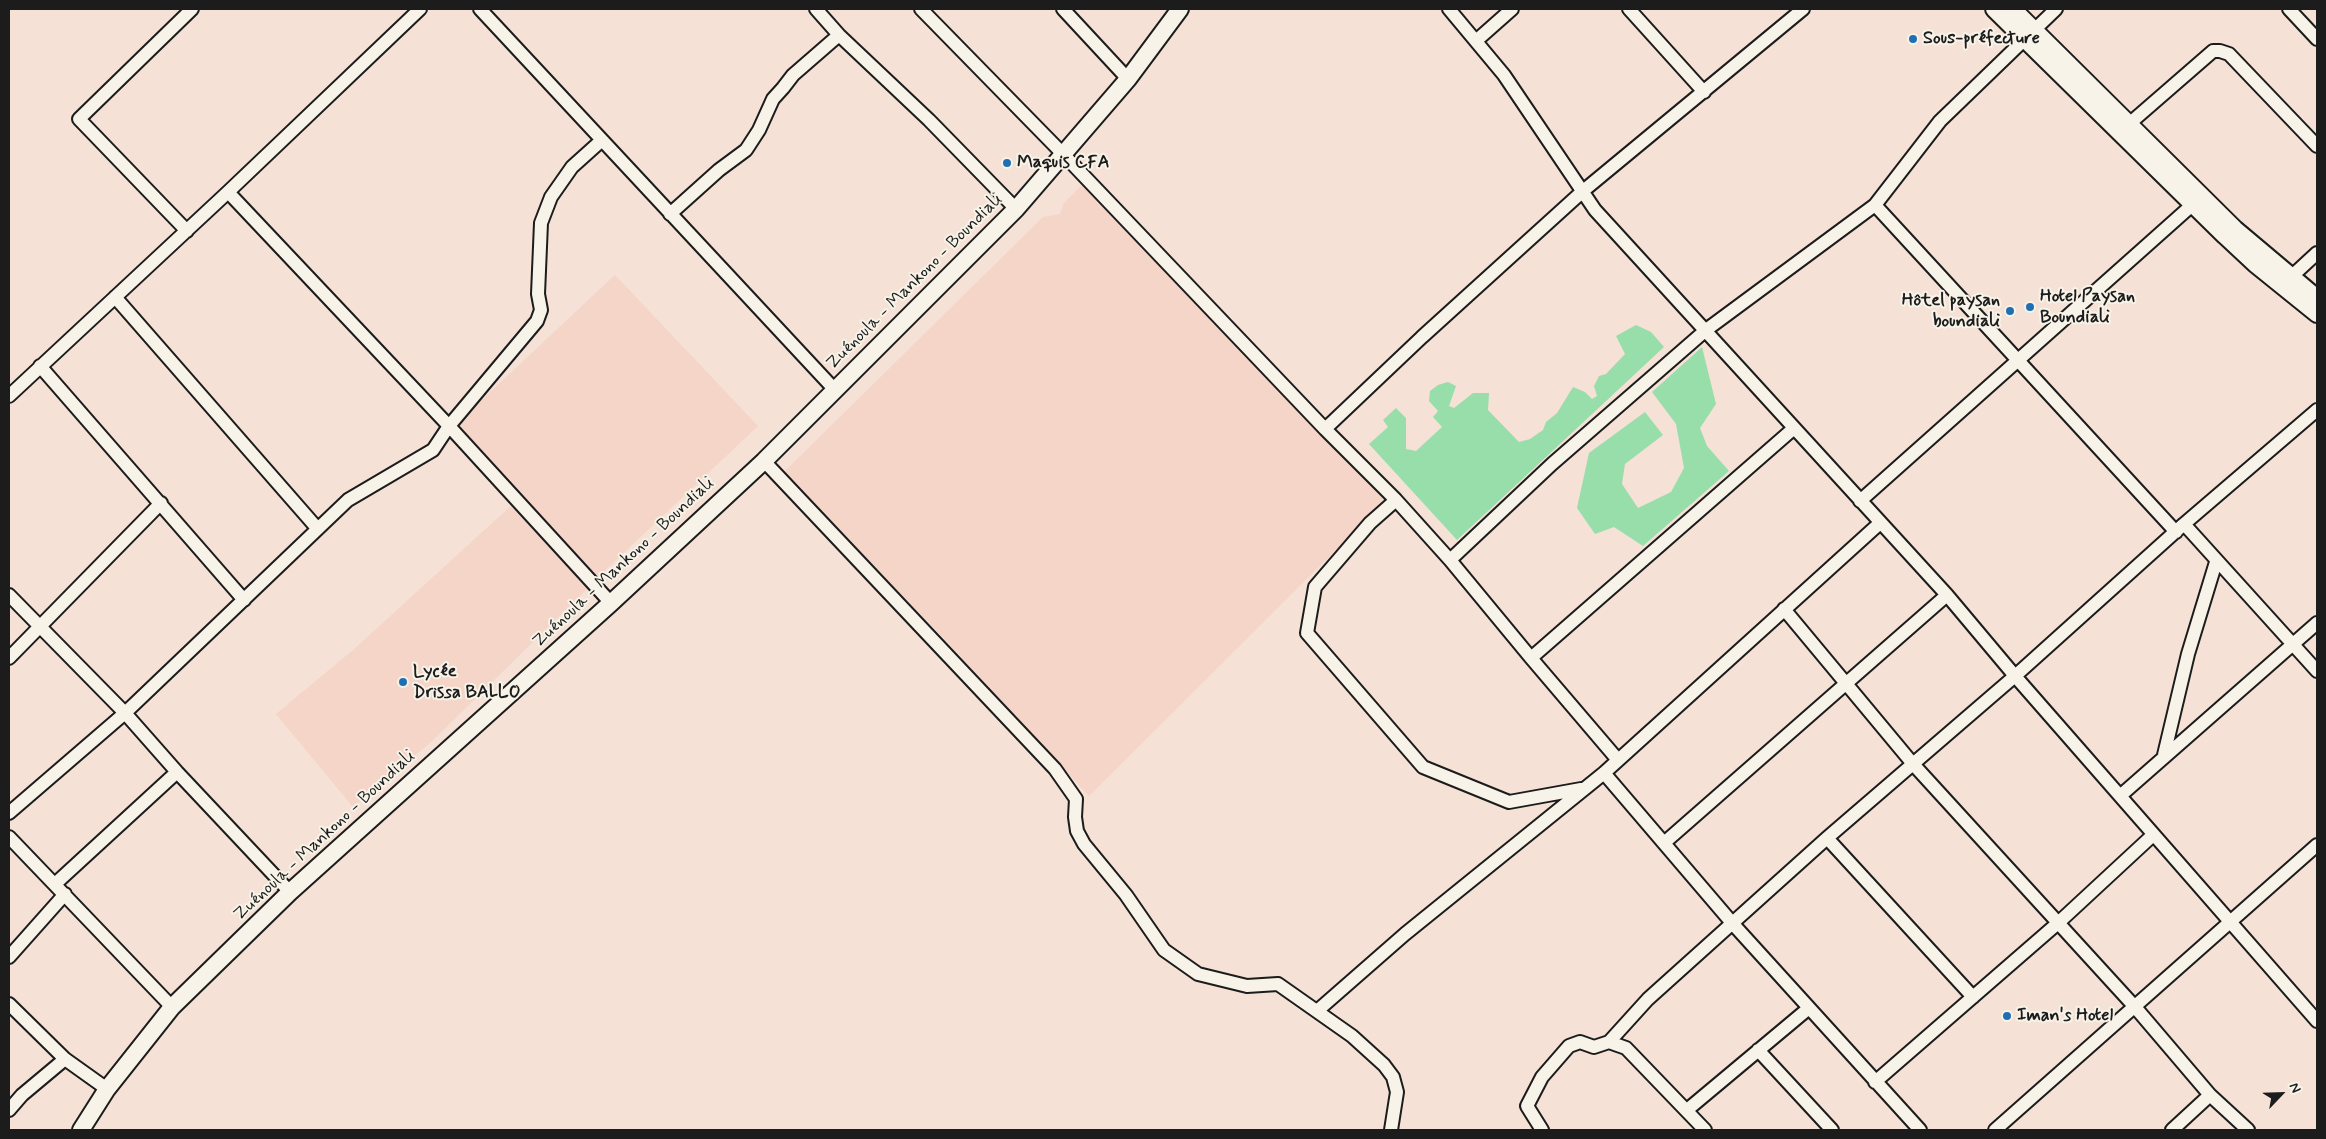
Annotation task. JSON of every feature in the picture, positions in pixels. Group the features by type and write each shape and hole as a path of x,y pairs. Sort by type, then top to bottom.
{"main road":[{"name":"Zuénoula - Mankono - Boundiali","path":"81,1130 107,1088 172,1007 290,892 611,603 764,461 1016,209 1128,79 1180,9"},
{"path":"1994,9 2029,34 2129,124 2255,264 2317,314"},
{"path":"2013,9 2029,34 2197,201 2242,235 2317,298"}],"street":[{"path":"187,230 79,119 192,9"},
{"path":"9,396 228,192 420,9"},
{"path":"480,9 834,390"},
{"path":"816,9 839,35 929,120 1016,209"},
{"path":"921,9 1064,155 1325,429 1396,500 1450,560 1618,760"},
{"path":"1064,9 1128,79"},
{"path":"1449,9 1477,40 1504,75 1595,210 1706,330 1793,429 1947,595 2153,835 2232,922 2317,1021"},
{"path":"1477,40 1512,9"},
{"path":"1629,9 1704,92"},
{"path":"1325,429 1422,336 1583,191 1803,9"},
{"path":"1450,560 1552,464 1706,330 1875,206 1940,122 2056,9"},
{"path":"2289,9 2317,39"},
{"path":"670,214 719,170 746,150 759,130 778,93 793,75 839,35"},
{"path":"2129,124 2213,51 2220,51 2229,54 2317,146"},
{"path":"9,813 125,713 348,500 433,450 449,426 537,321 541,310 538,294 540,223 551,197 572,168 602,140"},
{"path":"228,192 449,426 611,603"},
{"path":"1860,502 2197,201"},
{"path":"1875,206 2018,361 2180,528 2216,562 2317,671"},
{"path":"2291,277 2317,253"},
{"path":"115,297 317,528"},
{"path":"40,366 244,600"},
{"path":"1537,1128 1527,1106 1542,1077 1569,1046 1580,1042 1594,1047 1609,1042 1648,999 1827,838 2015,676 2180,528 2317,410"},
{"path":"1531,658 1793,429"},
{"path":"764,461 1055,769 1076,799 1075,817 1077,831 1084,844 1126,895 1164,950 1198,974 1247,986 1278,984 1352,1036 1384,1065 1393,1077 1397,1092 1391,1130"},
{"path":"1396,500 1370,523 1315,587 1307,633 1423,767 1509,802 1583,788"},
{"path":"9,658 161,503"},
{"path":"1317,1011 1405,934 1583,788 1604,773 1880,523"},
{"path":"2164,755 2188,654 2216,562"},
{"path":"9,595 125,713 177,772 290,892"},
{"path":"1664,843 1947,595"},
{"path":"1784,609 1913,764 2135,1007 2210,1095 2248,1130"},
{"path":"2120,796 2164,755 2317,623"},
{"path":"55,884 177,772"},
{"path":"1604,773 1733,924 1920,1130"},
{"path":"1875,1082 2058,923 2153,835"},
{"path":"9,837 172,1007"},
{"path":"1827,838 1973,997"},
{"path":"1995,1130 2232,922 2315,853"},
{"path":"9,957 65,894"},
{"path":"9,1004 64,1059 107,1088"},
{"path":"1687,1110 1809,1008"},
{"path":"1609,1042 1626,1048 1705,1130"},
{"path":"1758,1050 1832,1130"},
{"path":"9,1110 22,1094 64,1059"},
{"path":"2172,1130 2210,1095"}],"shaded area":[{"path":"1083,184 1386,500 1089,796 936,630 783,473 1043,217 1060,214 1064,203"},
{"path":"615,275 758,426 597,578 456,424"},
{"name":"Lycée Drissa BALLO","path":"513,504 589,587 430,743 353,807 276,714 353,650"}],"green space":[{"path":"1636,325 1651,332 1664,347 1457,540 1369,444 1388,427 1383,420 1396,408 1406,418 1406,449 1416,451 1442,427 1433,417 1438,411 1429,401 1430,391 1438,385 1448,382 1456,386 1449,406 1454,408 1473,393 1489,393 1488,410 1519,442 1530,439 1543,430 1546,422 1557,413 1573,387 1585,392 1592,399 1597,396 1594,386 1599,376 1606,374 1625,354 1616,336"},
{"path":"1702,347 1716,404 1700,428 1707,446 1729,471 1643,546 1614,527 1595,534 1577,508 1589,453 1645,412 1663,435 1625,464 1622,484 1638,508 1671,492 1684,468 1676,424 1652,392"}],"place":[{"name":"Sous-préfecture","path":"1913,39"},
{"name":"Maquis CFA","path":"1007,163"},
{"name":"Hotel Paysan Boundiali","path":"2030,307"},
{"name":"Hôtel paysan boundiali","path":"2010,311"},
{"name":"Lycée Drissa BALLO","path":"403,682"},
{"name":"Iman's Hotel","path":"2007,1016"}]}
